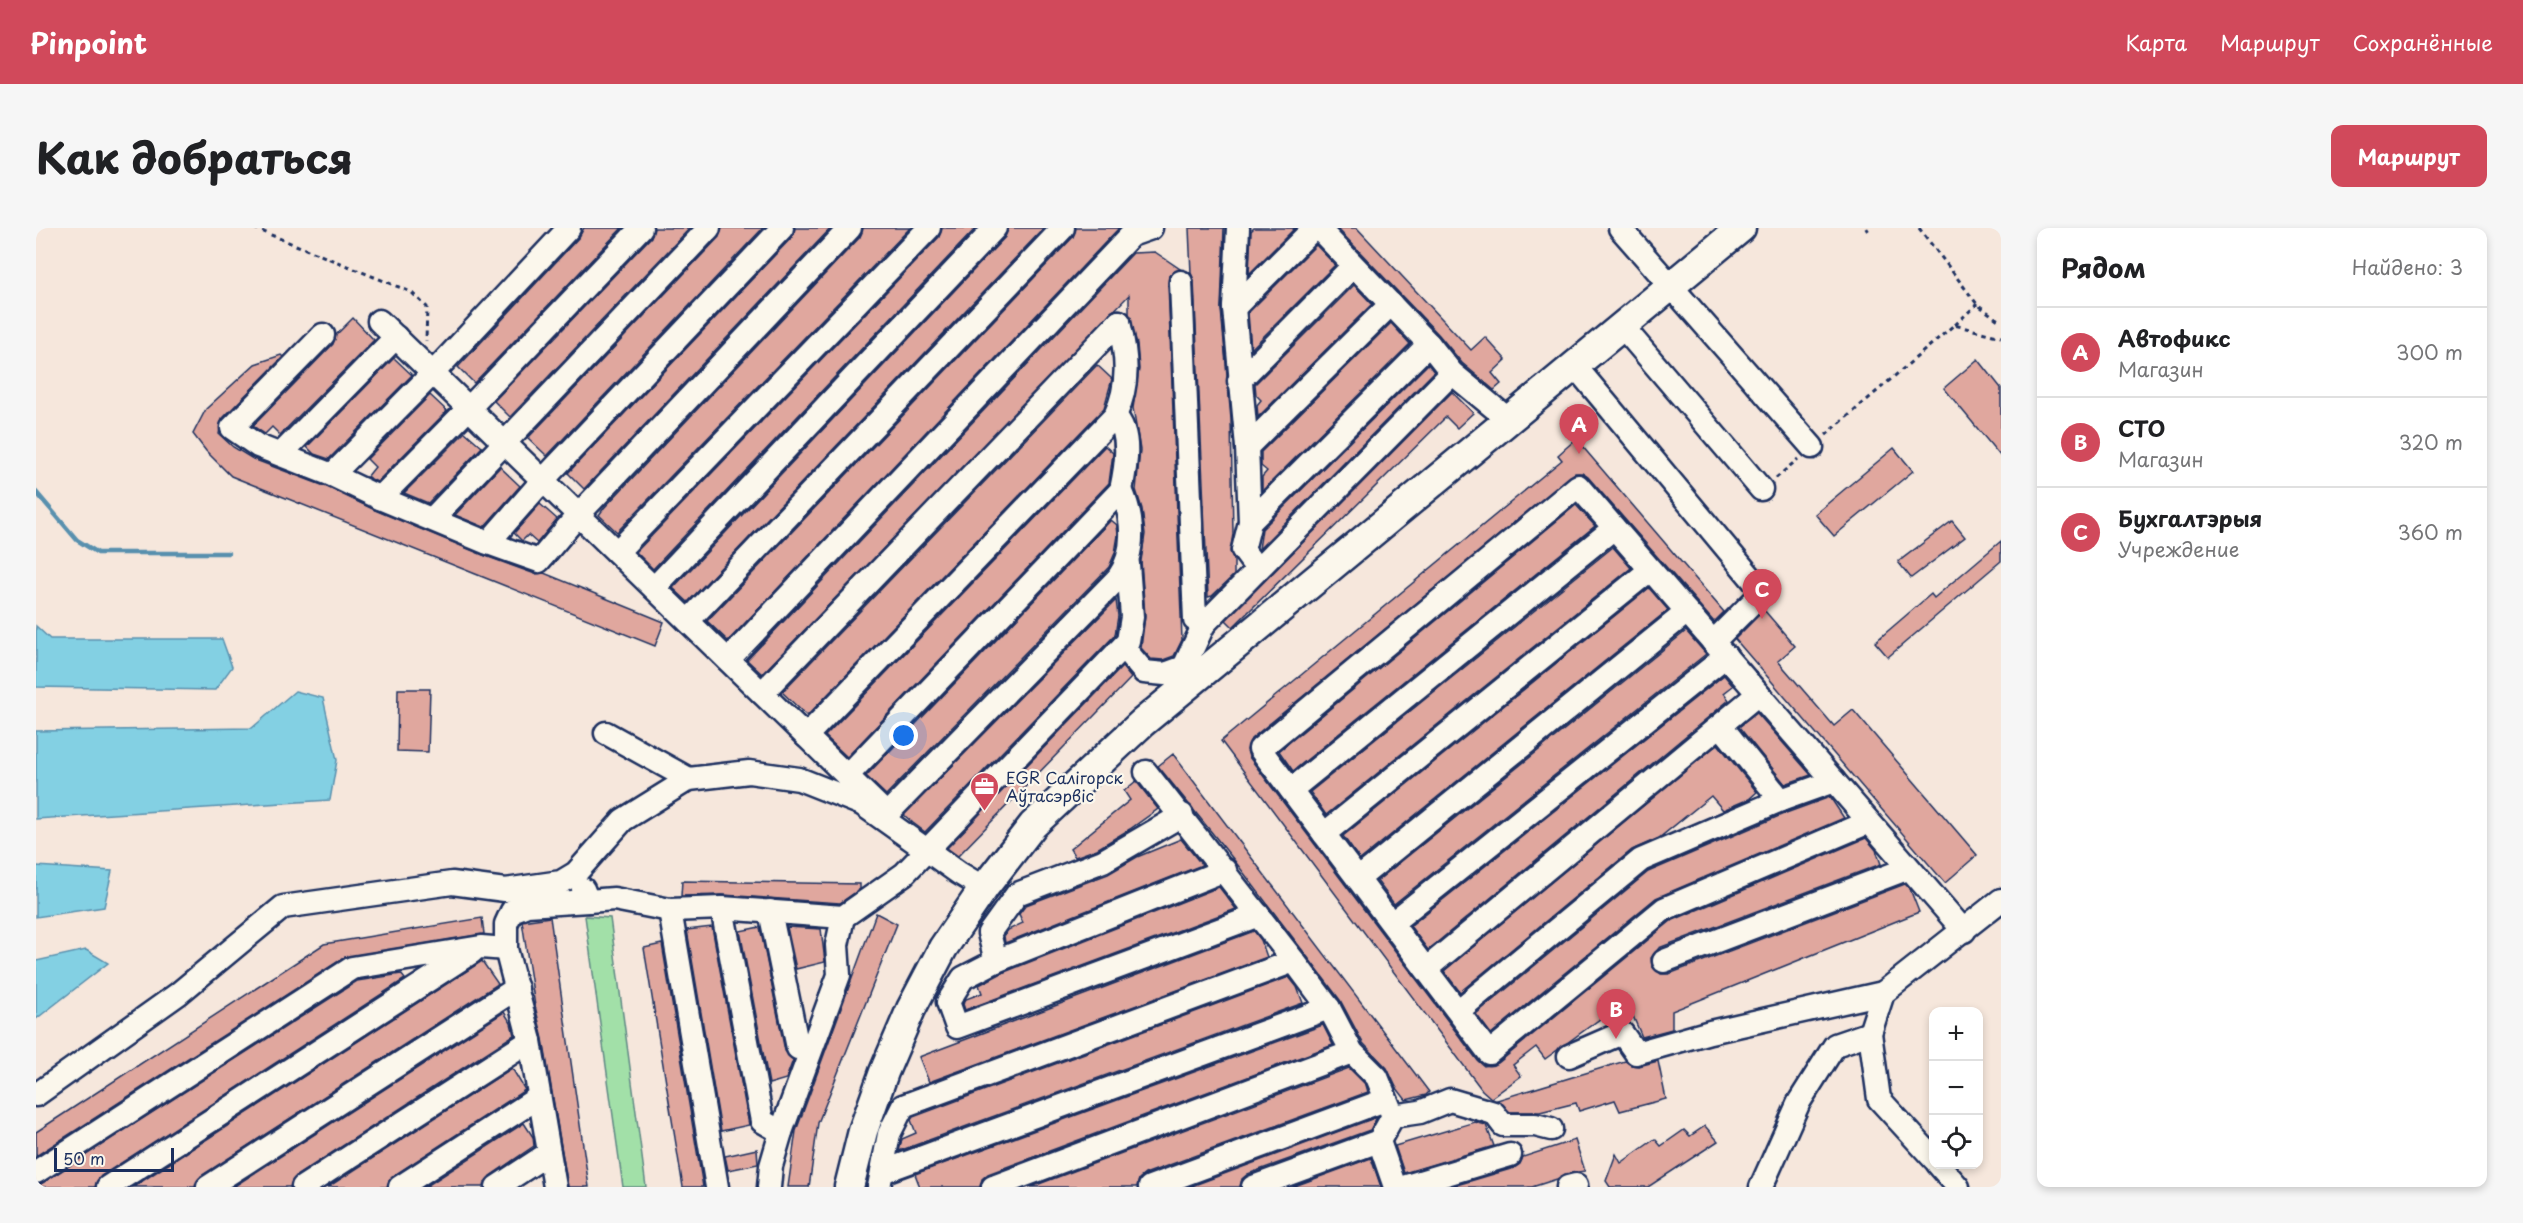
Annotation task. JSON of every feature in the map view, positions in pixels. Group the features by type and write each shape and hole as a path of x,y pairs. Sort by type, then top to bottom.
{"main road":[{"path":"849,1187 863,1131 884,1072 911,1009 943,948 984,888 1033,825 1142,723 1741,228"}],"lane":[{"path":"333,474 428,369 569,228"},
{"path":"380,498 641,228"},
{"path":"432,519 709,228"},
{"path":"488,543 543,480 782,228"},
{"path":"323,335 232,428 258,446 333,474 380,498 488,543 539,561 578,515 850,228"},
{"path":"617,552 929,228"},
{"path":"654,588 995,228"},
{"path":"688,621 1063,228"},
{"path":"1238,228 1234,308 1239,381 1247,447 1250,522 1243,550 1257,570"},
{"path":"1234,308 1316,228 1429,344 1452,373 1509,420"},
{"path":"1620,228 1812,447"},
{"path":"728,660 1137,230"},
{"path":"1239,381 1353,266"},
{"path":"1181,282 1195,620 1204,624"},
{"path":"1247,447 1391,304"},
{"path":"379,321 893,823 927,851 984,888"},
{"path":"762,693 1119,322 1126,354 1124,396 1114,416 806,736"},
{"path":"1622,326 1768,484"},
{"path":"281,454 396,337"},
{"path":"1250,522 1429,344"},
{"path":"1392,923 1719,649 1763,592 1575,366"},
{"path":"1123,647 1144,672 1166,674 1184,667 1204,624 1452,373"},
{"path":"847,776 1121,490 1127,460 1121,422 1114,416"},
{"path":"1869,822 1664,909 1489,1053 1260,749 1578,486 1964,931"},
{"path":"555,1187 530,1041 506,949 506,924 512,910 527,905 614,899 669,910 722,908 843,917 904,874 1128,641 1132,617 1128,564 1130,510 1121,490"},
{"path":"1291,790 1614,528"},
{"path":"893,823 1118,578 1128,564"},
{"path":"1324,834 1650,570"},
{"path":"1358,879 1687,612"},
{"path":"1426,969 1758,694"},
{"path":"1721,726 1781,800"},
{"path":"606,733 689,779"},
{"path":"36,1095 178,994 283,907 452,883 505,890 561,882 576,873 623,820 689,779 748,772 799,779 862,804 893,823"},
{"path":"1146,772 1225,870 1329,1008 1352,1052 1377,1077 1389,1108 1380,1141 1395,1187"},
{"path":"1458,1011 1641,860 1781,800 1834,781"},
{"path":"996,961 989,933 1017,894 1103,861 1182,815"},
{"path":"1664,961 1909,868"},
{"path":"1225,870 996,961 963,978 948,1002 957,1027 1259,915"},
{"path":"576,873 588,902"},
{"path":"1569,1056 1622,1033 1636,1053 1710,1032 1884,993 2001,900"},
{"path":"722,908 762,1121 781,1132"},
{"path":"669,910 717,1187"},
{"path":"770,910 798,1048"},
{"path":"769,1187 771,1166 781,1132 839,975 837,945 843,917"},
{"path":"36,1172 352,968 481,946 506,949"},
{"path":"108,1187 481,946"},
{"path":"881,1180 889,1134 903,1106 1294,961"},
{"path":"208,1187 518,988"},
{"path":"1884,993 1870,1034 1879,1099 1929,1154"},
{"path":"881,1180 1329,1008"},
{"path":"1761,1187 1799,1102 1835,1045 1870,1034"},
{"path":"303,1187 530,1041"},
{"path":"993,1187 1352,1052"},
{"path":"400,1187 539,1097"},
{"path":"1150,1187 1389,1108 1420,1112 1450,1100 1494,1113 1503,1125 1535,1125 1551,1128"},
{"path":"1253,1187 1380,1141"},
{"path":"497,1187 549,1153"},
{"path":"1403,1187 1510,1155"},
{"path":"1943,1169 1959,1187"}],"path":[{"path":"254,228 411,292 428,307 428,369"},
{"path":"1918,228 1977,304 2001,322"},
{"path":"1768,484 1977,304"},
{"path":"1954,326 2001,337"}],"green space":[{"path":"585,916 610,918 646,1187 623,1187"}],"water":[{"path":"36,626 50,639 222,639 232,667 215,690 36,687"},
{"path":"295,691 323,698 337,760 330,800 36,819 36,731 252,728"},
{"path":"36,866 112,871 104,907 36,917"},
{"path":"86,950 108,963 36,1019 36,961"}],"building":[{"path":"584,228 622,228 474,383 458,367 579,237"},
{"path":"654,228 690,228 510,417 494,401 651,237"},
{"path":"722,228 763,228 547,456 528,438 719,237"},
{"path":"795,228 831,228 584,489 568,473 792,237"},
{"path":"863,228 910,228 617,532 599,515 604,508 860,237"},
{"path":"942,228 976,228 653,569 636,552 939,237"},
{"path":"1008,228 1044,228 688,602 673,588 1005,237"},
{"path":"1076,228 1119,228 728,641 707,621 1073,237"},
{"path":"1189,228 1224,228 1221,309 1231,419 1233,534 1230,552 1234,560 1234,575 1212,596 1208,597 1194,281 1191,273"},
{"path":"1254,228 1295,228 1249,274 1251,231"},
{"path":"1337,228 1357,228 1471,350 1485,337 1506,360 1492,373 1501,384 1494,390 1462,363 1439,335"},
{"path":"1316,245 1335,265 1251,349 1248,313"},
{"path":"1155,252 1180,269 1169,275 1168,283 1182,640 1174,656 1163,660 1151,659 1141,648 1145,616 1141,561 1145,534 1142,509 1136,490 1140,450 1133,408 1139,369 1137,344 1129,314 1129,295 762,674 747,660 1133,253"},
{"path":"1354,285 1372,304 1258,417 1257,405 1261,400 1256,395 1255,384"},
{"path":"353,318 374,340 280,435 272,427 265,434 253,426 333,344 336,335"},
{"path":"1391,323 1410,344 1262,491 1262,477 1267,471 1261,466 1261,452"},
{"path":"281,355 283,357 222,419 219,434 233,447 253,459 327,487 375,510 483,555 535,574 544,573 664,622 655,646 231,476 193,434 206,409 255,364"},
{"path":"394,358 412,375 329,459 314,454 307,447"},
{"path":"1978,359 2001,388 2001,457 1944,388"},
{"path":"1428,364 1434,372 1259,549 1262,529"},
{"path":"1097,365 1112,379 1104,408 807,716 782,692"},
{"path":"1452,392 1473,413 1457,428 1446,417 1233,627 1226,620"},
{"path":"430,395 447,411 377,482 367,477 375,467 367,459"},
{"path":"465,432 482,447 428,503 404,493"},
{"path":"1576,439 1724,612 1714,622 1588,477 1582,473 1575,473 1251,739 1247,750 1249,757 1484,1066 1498,1063 1671,921 1866,838 1876,850 1881,864 1659,948 1651,958 1652,966 1661,974 1669,974 1905,884 1910,889 1919,912 1672,1011 1672,1029 1642,1037 1626,1000 1545,1059 1536,1047 1513,1065 1521,1076 1491,1098 1482,1090 1221,741 1562,460 1558,455"},
{"path":"1105,446 1113,453 1109,483 847,757 825,736"},
{"path":"1894,448 1913,471 1834,536 1815,514"},
{"path":"500,467 520,486 484,527 455,515"},
{"path":"540,504 557,519 537,543 528,535 522,541 514,533"},
{"path":"1576,505 1595,526 1293,771 1279,751"},
{"path":"1111,520 1117,525 1118,535 1115,553 1109,567 886,795 866,776"},
{"path":"1952,521 1965,537 1911,578 1898,562"},
{"path":"2001,541 2001,561 1888,657 1875,642 1931,594 1934,598"},
{"path":"1613,547 1631,568 1326,815 1310,792"},
{"path":"1649,588 1668,610 1360,860 1343,836"},
{"path":"1116,600 1118,616 1115,635 925,832 904,815"},
{"path":"1764,610 1795,646 1778,661 1834,726 1853,710 1977,855 1945,883 1735,639"},
{"path":"1686,631 1706,654 1394,904 1377,881"},
{"path":"1122,667 1131,678 958,856 947,848"},
{"path":"1724,675 1733,686 1724,693 1729,700 1428,950 1410,926"},
{"path":"398,689 430,689 428,752 397,751"},
{"path":"1757,713 1811,775 1785,784 1739,727"},
{"path":"1718,744 1757,792 1749,799 1723,810 1711,796 1659,838 1632,850 1460,992 1444,971"},
{"path":"1173,754 1429,1092 1426,1095 1406,1100 1396,1087 1387,1068 1363,1043 1340,1000 1234,860 1158,766"},
{"path":"1136,781 1158,809 1097,849 1075,857 1070,849 1130,800 1124,791"},
{"path":"1830,797 1844,818 1656,898 1491,1034 1476,1014 1648,872 1786,813"},
{"path":"1181,839 1202,865 1005,943 1004,936 1008,930 1023,923 1019,914 1026,905 1108,874 1137,857"},
{"path":"682,881 860,884 860,889 840,903 723,895 681,896"},
{"path":"1219,887 1236,909 965,1010 963,1004 966,999 982,993 979,985 1002,973"},
{"path":"876,913 897,924 818,1123 809,1187 788,1187 796,1131"},
{"path":"550,917 589,1187 568,1187 522,921"},
{"path":"482,918 484,934 345,957 36,1156 36,1132 324,944"},
{"path":"712,927 749,1125 721,1131 687,930"},
{"path":"760,927 785,1051 793,1060 786,1079 769,1084 740,931"},
{"path":"787,927 821,929 825,962 796,969"},
{"path":"1254,931 1261,940 1267,957 929,1082 919,1057"},
{"path":"662,944 703,1187 683,1187 644,948"},
{"path":"482,961 498,984 201,1176 195,1187 133,1187"},
{"path":"401,974 405,979 101,1176 95,1187 36,1187 357,981"},
{"path":"1289,977 1297,987 1303,1003 899,1151 902,1139 916,1133 911,1120 913,1117"},
{"path":"504,1012 511,1023 514,1035 296,1176 290,1187 233,1187"},
{"path":"1323,1025 1333,1045 988,1174 982,1179 980,1187 920,1187 915,1174"},
{"path":"1625,1061 1639,1066 1658,1061 1666,1099 1620,1111 1615,1100 1579,1111 1576,1103 1540,1112 1510,1112 1497,1100"},
{"path":"512,1068 525,1090 393,1176 387,1187 328,1187"},
{"path":"1349,1068 1366,1085 1368,1092 1145,1174 1139,1179 1137,1187 1031,1187"},
{"path":"1377,1117 1370,1130 1248,1174 1242,1179 1240,1187 1189,1187"},
{"path":"1475,1122 1486,1125 1494,1146 1404,1173 1395,1146"},
{"path":"524,1123 533,1137 534,1146 490,1176 484,1187 425,1187"},
{"path":"1705,1126 1718,1141 1648,1187 1610,1187 1606,1181 1616,1154 1621,1163 1655,1139 1661,1146 1684,1130 1690,1136"},
{"path":"1575,1140 1585,1171 1565,1174 1532,1187 1450,1187 1514,1168 1520,1164 1523,1157"},
{"path":"757,1149 758,1164 728,1170 725,1156"},
{"path":"1371,1158 1381,1187 1292,1187"}],"waterway":[{"path":"36,492 77,540 98,553 228,553"}],"place":[{"name":"Автофикс","path":"1579,454"},
{"name":"Бухгалтэрыя","path":"1762,619"},
{"name":"EGR Салігорск Аўтасэрвіс","path":"985,812"},
{"name":"СТО","path":"1616,1039"}]}
